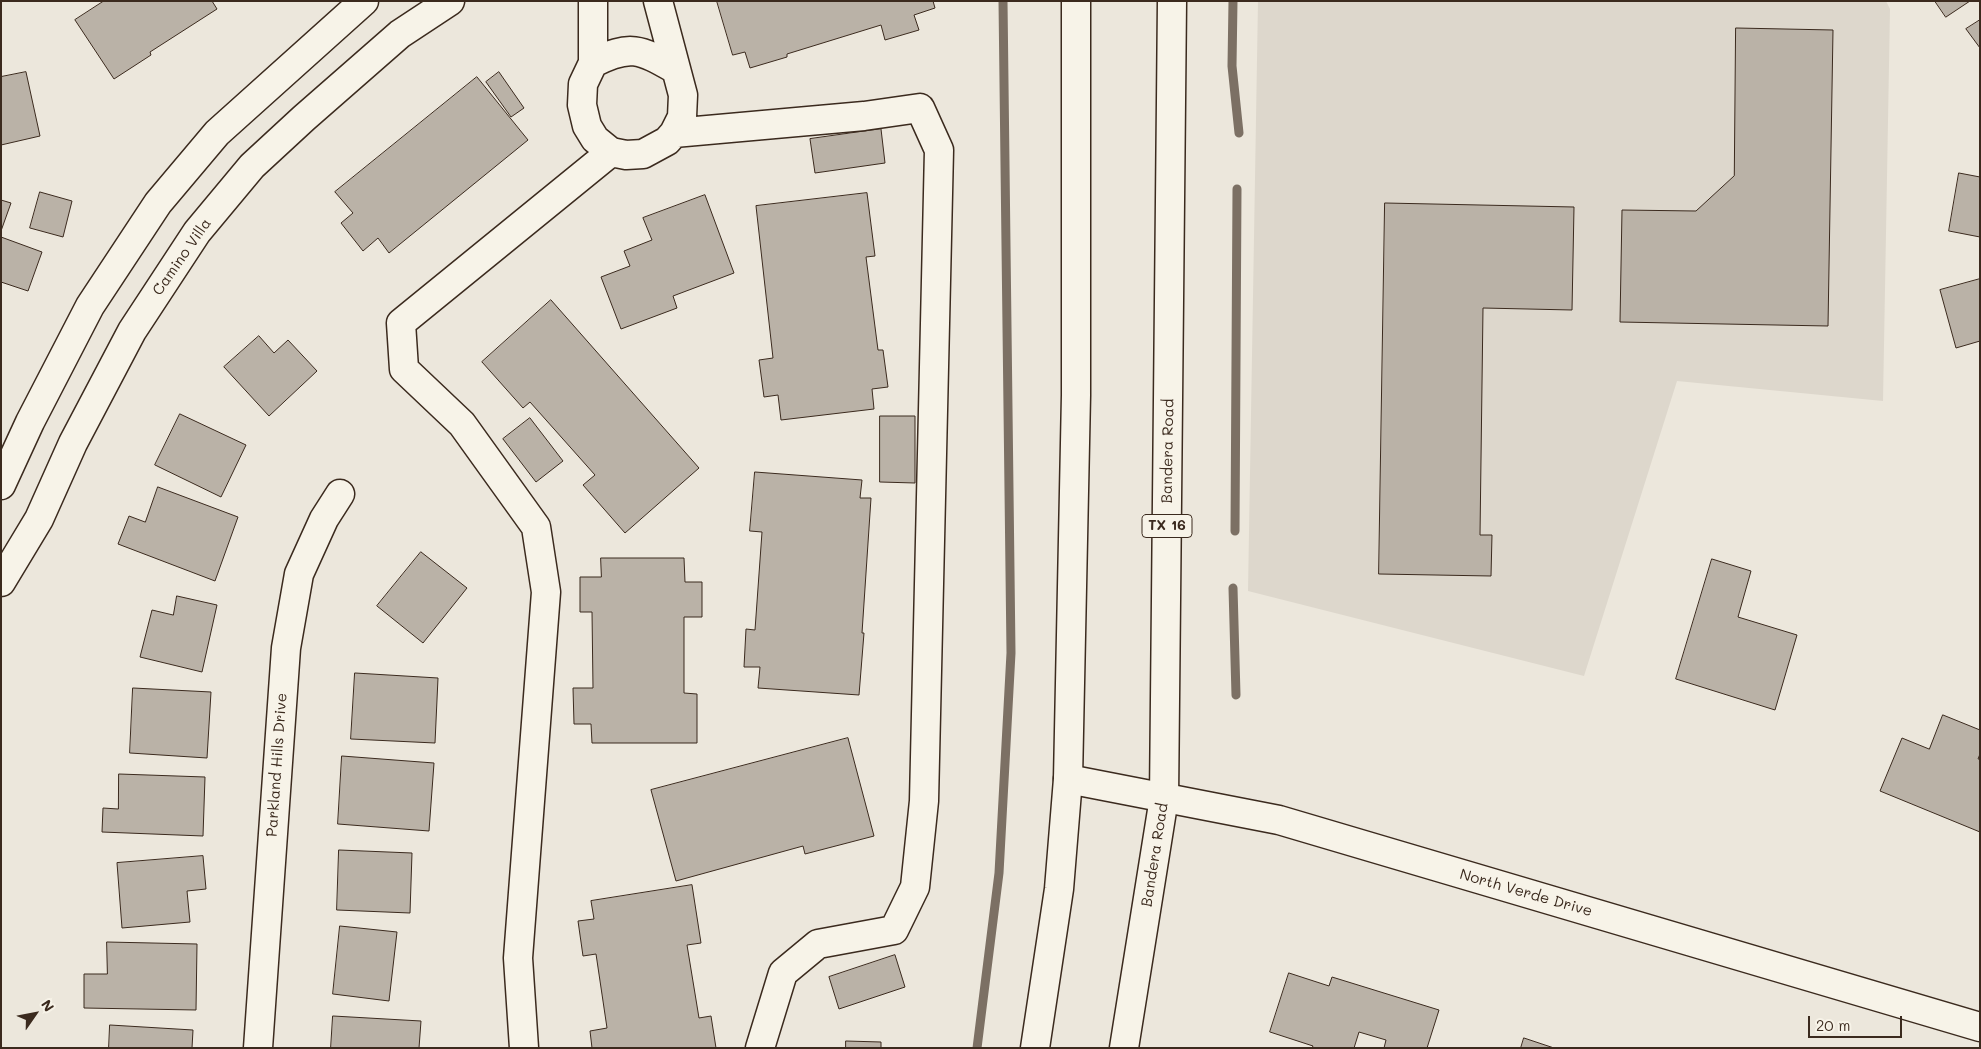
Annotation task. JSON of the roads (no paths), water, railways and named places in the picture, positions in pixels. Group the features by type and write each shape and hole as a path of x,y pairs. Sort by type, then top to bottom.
{"street":[{"path":"1,485 30,422 90,306 158,203 217,133 364,1"},
{"name":"Camino Villa","path":"1,582 39,518 73,444 132,331 197,232 252,166 304,118 400,34 450,1"},
{"path":"593,1 593,63 583,84 582,105 587,126 596,139 611,152 626,155 643,154 667,141 674,133 682,117 683,95 658,1"},
{"path":"1035,1048 1059,889 1068,779 1076,395 1076,1"},
{"name":"Bandera Road","path":"1124,1048 1164,798 1172,1"},
{"path":"593,63 614,53 630,50 648,54 675,69"},
{"path":"674,133 864,116 920,108 939,150 924,801 915,887 894,930 818,944 783,973 760,1048"},
{"path":"524,1048 518,958 546,592 536,527 462,424 404,369 401,323 611,152"},
{"name":"Parkland Hills Drive","path":"258,1048 286,648 300,574 324,519 340,494"},
{"name":"North Verde Drive","path":"1068,779 1278,820 1980,1027"}],"waterway":[{"path":"977,1048 999,873 1011,653 1003,1"},
{"path":"1233,1 1232,66 1239,133"},
{"path":"1235,531 1237,189"},
{"path":"1233,588 1236,695"}]}
